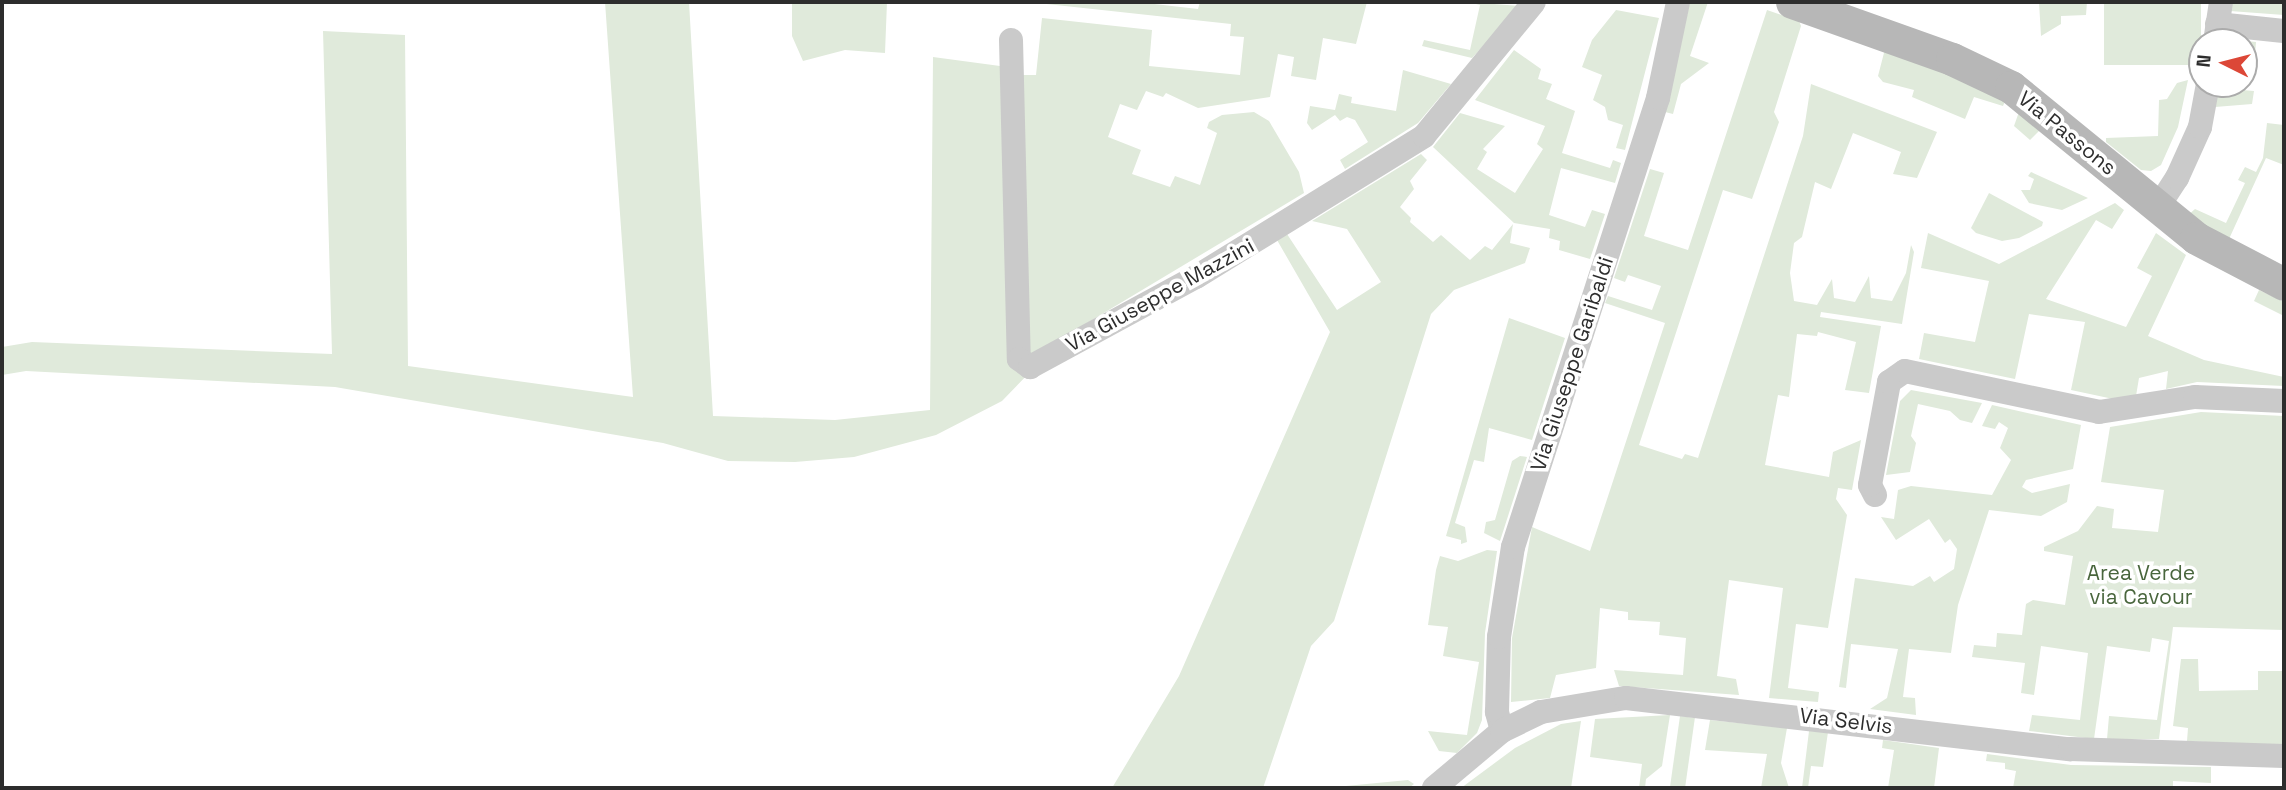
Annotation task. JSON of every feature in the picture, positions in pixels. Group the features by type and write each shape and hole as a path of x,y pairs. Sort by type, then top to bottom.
{"street":[{"name":"Via Giuseppe Mazzini","path":"1011,40 1019,359 1030,367 1202,274 1424,136 1534,2"},
{"name":"Via Giuseppe Garibaldi","path":"1502,731 1497,712 1499,637 1513,547 1658,98 1678,2"},
{"name":"Via Passons","path":"1792,2 1952,59 2011,87 2196,238 2284,284"},
{"path":"2217,23 2284,31"},
{"path":"2158,207 2200,127 2205,98"},
{"path":"1875,495 1870,485 1889,382 1905,371 2099,412 2195,397 2284,401"},
{"name":"Via Selvis","path":"1434,788 1502,731 1541,712 1626,698 2070,750 2284,756"}],"green space":[{"path":"605,2 689,2 713,416 835,420 930,410 933,57 1000,66 1031,371 1002,401 936,435 854,457 795,462 728,461 663,443 335,387 26,371 2,375 2,347 32,342 332,354 323,31 405,35 408,366 633,397"},
{"path":"792,2 887,2 885,53 845,50 803,61 792,36"},
{"path":"1028,2 1137,2 1198,9 1200,2 1367,2 1356,44 1323,38 1316,80 1291,76 1294,57 1278,54 1270,97 1198,108 1166,93 1163,97 1146,91 1137,110 1120,104 1108,137 1141,150 1132,174 1170,187 1175,176 1200,185 1217,133 1207,128 1209,122 1222,115 1254,112 1269,121 1299,172 1304,193 1032,356 1026,345 1021,75 1036,75 1042,18 1152,30 1149,66 1240,75 1244,37 1230,36 1231,24"},
{"path":"1468,2 1520,6 1472,58 1422,46 1424,40 1470,50 1480,5"},
{"path":"1690,2 1708,2 1690,56 1709,63 1681,84 1673,114 1665,112"},
{"path":"2039,2 2087,2 2086,15 2061,16 2061,24 2041,36"},
{"path":"2104,2 2201,2 2201,28 2188,28 2188,65 2104,65"},
{"path":"2231,2 2284,2 2284,15 2230,11"},
{"path":"1616,10 1659,18 1625,150 1616,148 1623,125 1608,120 1605,107 1593,100 1602,75 1582,67 1592,40"},
{"path":"1767,10 1799,21 1801,26 1774,112 1779,122 1752,199 1723,190 1639,445 1682,459 1685,454 1698,458 1803,136 1811,84 1937,132 1917,178 1893,174 1901,152 1853,133 1831,189 1815,182 1802,237 1794,243 1790,273 1794,301 1817,305 1832,279 1834,298 1855,302 1869,276 1871,298 1892,301 1906,273 1911,245 1914,252 1902,324 1821,312 1820,317 1881,326 1869,393 1845,390 1856,342 1818,332 1817,336 1797,334 1789,397 1778,395 1765,465 1829,477 1833,452 1861,440 1852,490 1838,488 1836,499 1847,515 1828,628 1796,624 1788,688 1819,692 1818,702 1769,698 1783,588 1729,580 1717,676 1736,679 1739,695 1619,686 1614,670 1683,675 1686,638 1659,635 1660,622 1628,620 1628,612 1600,608 1596,668 1556,675 1550,698 1511,702 1512,638 1532,527 1590,551 1665,323 1605,303 1608,296 1652,310 1661,286 1628,275 1625,282 1614,278 1650,169 1664,173 1644,236 1688,250"},
{"path":"1885,49 1974,84 2005,101 2003,106 1974,97 1965,119 1912,97 1914,90 1883,82 1878,76"},
{"path":"1514,50 1541,69 1538,79 1552,84 1546,99 1575,111 1562,153 1610,168 1613,160 1621,163 1615,183 1561,168 1549,215 1585,227 1592,210 1605,214 1590,259 1559,250 1560,241 1549,238 1550,229 1514,223 1433,147 1460,113 1505,126 1483,149 1487,152 1477,169 1515,193 1543,149 1537,144 1545,126 1475,100"},
{"path":"1403,70 1451,84 1418,123 1345,169 1340,160 1368,142 1355,120 1347,117 1340,121 1335,115 1312,130 1307,123 1310,106 1335,110 1339,94 1352,97 1351,103 1396,111"},
{"path":"2188,80 2178,127 2161,165 2151,171 2141,170 2106,142 2106,138 2158,136 2159,100 2167,99 2177,83"},
{"path":"2216,98 2253,98 2252,104 2215,107"},
{"path":"2020,109 2042,128 2030,140 2014,126"},
{"path":"2267,123 2284,125 2284,165 2266,158 2229,239 2187,216 2195,209 2226,223 2245,183 2238,180 2245,167 2256,172 2263,158"},
{"path":"1421,154 1427,160 1410,181 1414,189 1400,207 1411,218 1410,222 1433,242 1441,235 1470,260 1485,246 1492,250 1513,224 1510,243 1530,248 1525,263 1454,290 1431,314 1334,621 1311,646 1263,788 1112,788 1179,676 1330,332 1277,240 1287,234 1337,310 1381,282 1347,229 1312,221"},
{"path":"2031,172 2088,198 2062,210 2029,203 2021,190 2030,190 2034,179 2028,176"},
{"path":"1989,193 2043,222 2042,226 2019,238 2002,241 1976,233 1971,228"},
{"path":"2115,203 2124,210 2112,229 2096,220 2046,299 2126,327 2152,276 2137,268 2156,233 2186,255 2148,336 2204,360 2284,377 2284,386 2197,382 2166,389 2168,371 2139,378 2136,396 2118,400 2071,390 2085,322 2029,314 2015,379 1919,359 1924,333 1975,342 1989,281 1921,268 1928,233 1999,264"},
{"path":"2259,290 2284,302 2284,316 2254,301"},
{"path":"1509,318 1565,338 1532,440 1489,428 1484,462 1474,460 1455,523 1465,527 1467,542 1461,544 1461,540 1446,536"},
{"path":"1911,390 1982,403 1972,423 1960,420 1950,411 1918,404 1911,436 1916,443 1910,472 1886,475 1900,401"},
{"path":"1992,405 2081,425 2073,469 2026,480 2022,487 2032,493 2070,484 2067,502 2041,516 1989,510 1958,605 1951,653 1909,649 1903,697 1915,698 1916,715 1870,709 1887,698 1898,649 1851,644 1846,688 1839,687 1855,578 1913,586 1930,576 1934,582 1954,569 1957,549 1950,539 1945,543 1929,519 1896,540 1881,517 1894,519 1898,490 1911,486 1992,495 2011,460 2000,448 2008,428 1999,422 1995,429 1982,426"},
{"name":"Area Verde via Cavour","path":"2201,412 2284,416 2284,630 2173,627 2159,739 2107,739 2109,716 2157,720 2169,641 2152,638 2150,652 2107,646 2094,739 2029,731 2032,715 2080,720 2088,653 2041,646 2034,695 2021,693 2025,663 1972,657 1974,645 1996,647 1997,633 2022,635 2026,604 2033,600 2065,605 2073,556 2044,551 2044,547 2078,531 2097,506 2114,509 2112,528 2158,532 2164,490 2101,482 2110,427"},
{"path":"1520,456 1527,457 1500,541 1484,533 1486,522 1495,520 1512,461"},
{"path":"1487,550 1497,551 1485,633 1482,720 1477,733 1457,753 1439,751 1428,731 1467,735 1479,662 1443,656 1448,627 1428,625 1436,570 1440,556 1458,561"},
{"path":"2181,659 2198,659 2199,691 2258,690 2258,671 2284,671 2284,746 2187,741 2188,728 2173,726"},
{"path":"1670,715 1662,766 1646,779 1645,788 1639,788 1642,764 1590,757 1595,719"},
{"path":"1680,716 1695,718 1685,788 1670,788"},
{"path":"1710,720 1787,728 1781,763 1789,788 1761,788 1767,754 1705,750"},
{"path":"1581,721 1571,788 1461,788 1515,748 1561,724"},
{"path":"1809,731 1828,732 1823,767 1811,766 1808,788 1802,788"},
{"path":"1883,740 1939,748 1934,788 1888,788 1894,750 1882,748"},
{"path":"1987,754 2071,765 2211,767 2211,783 2173,781 2173,788 2013,788 2016,771 2005,769 2005,763 1986,761"},
{"path":"1408,780 1414,784 1409,788 1325,788"}]}
